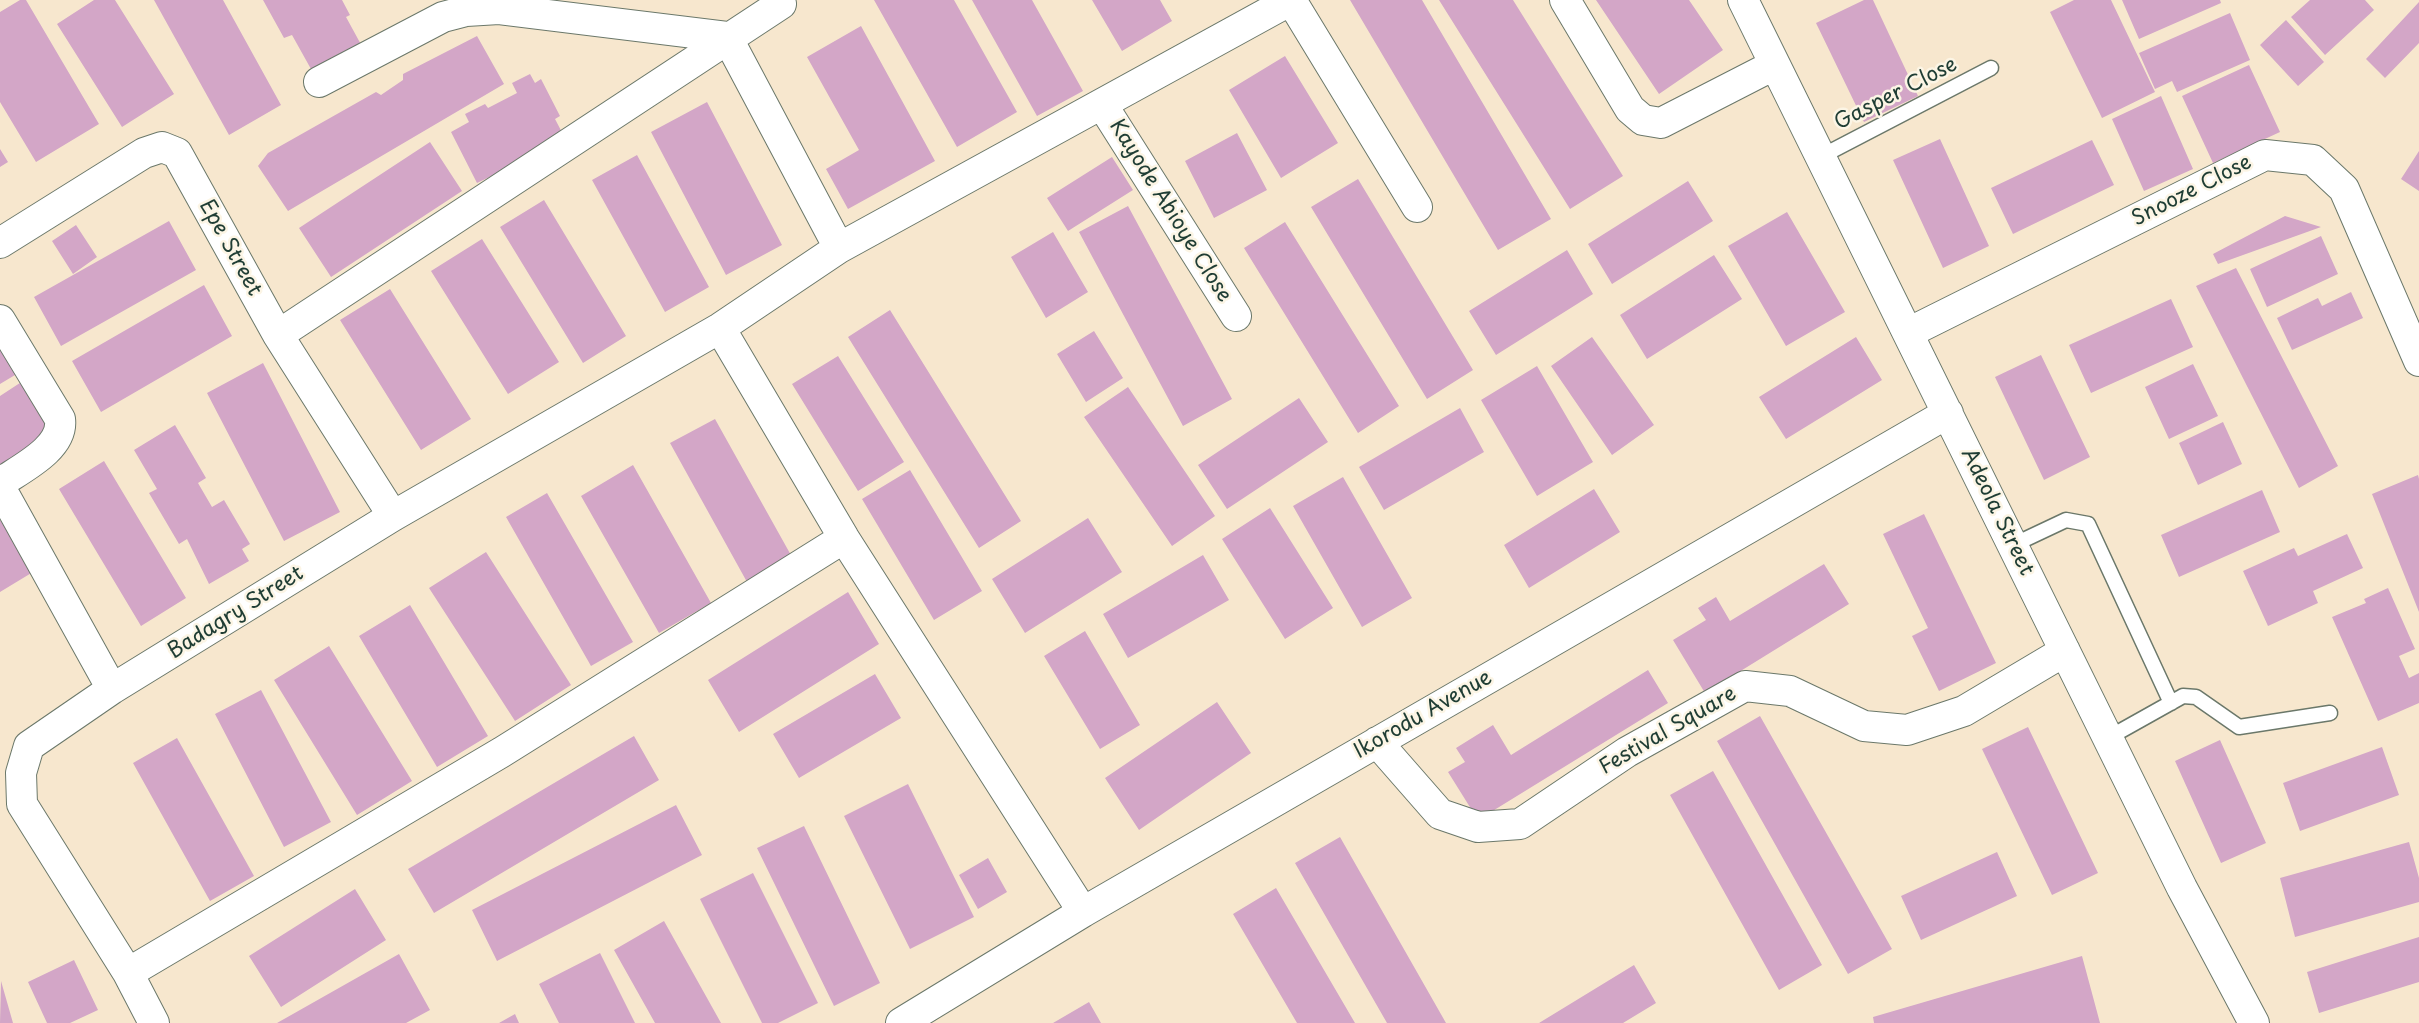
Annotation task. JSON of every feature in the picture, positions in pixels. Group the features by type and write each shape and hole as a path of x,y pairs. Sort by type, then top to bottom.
{"street":[{"path":"1291,0 1417,207"},
{"name":"Badagry Street","path":"155,1023 128,973 22,804 20,773 29,746 112,689 393,516 720,328 839,248 1103,106 1291,0"},
{"path":"1565,0 1630,109 1643,120 1661,123 1774,65"},
{"name":"Adeola Street","path":"1743,0 2182,888 2254,1023"},
{"path":"278,335 727,37 781,5"},
{"path":"319,82 443,17 466,11 499,9 727,37"},
{"path":"727,37 839,248"},
{"name":"Kayode Abioye Close","path":"1103,106 1236,316"},
{"name":"Epe Street","path":"0,243 144,153 162,147 177,153 278,335 393,516"},
{"name":"Snooze Close","path":"1908,333 2265,155 2313,160 2344,189 2419,361"},
{"path":"0,320 60,419 62,430 57,441 0,485 112,689"},
{"path":"720,328 844,538 1083,912"},
{"name":"Ikorodu Avenue","path":"901,1023 1083,912 1948,413"},
{"path":"128,973 502,752 844,538"},
{"name":"Festival Square","path":"1377,742 1440,814 1478,827 1520,824 1627,752 1745,686 1790,691 1864,726 1907,730 1964,711 2065,651"}],"lane":[{"name":"Gasper Close","path":"1820,157 1991,68"},
{"path":"2013,545 2066,520 2088,524 2171,703"},
{"path":"2108,738 2183,696 2196,697 2239,727 2330,713"}],"building":[{"path":"20,0 26,0 99,124 36,162 0,102 0,12"},
{"path":"94,0 115,0 174,94 122,127 57,24"},
{"path":"154,0 223,0 281,105 229,135"},
{"path":"263,0 342,0 350,15 346,17 364,50 316,78 292,35 284,38"},
{"path":"874,0 954,0 1017,112 957,147"},
{"path":"972,0 1032,0 1083,91 1037,116"},
{"path":"1092,0 1160,0 1172,21 1122,51"},
{"path":"1350,0 1422,0 1551,219 1498,250"},
{"path":"1439,0 1513,0 1623,176 1570,209"},
{"path":"1596,0 1689,0 1723,50 1659,94"},
{"path":"1864,0 1873,0 1918,96 1864,122 1816,23"},
{"path":"2074,0 2111,0 2155,92 2102,118 2050,12"},
{"path":"2122,0 2220,0 2221,3 2139,39"},
{"path":"2310,0 2365,0 2374,10 2325,55 2291,17"},
{"path":"2419,2 2419,43 2385,78 2366,59"},
{"path":"2230,13 2250,60 2177,92 2172,81 2155,89 2139,53"},
{"path":"2286,20 2324,62 2298,86 2260,45"},
{"path":"861,26 935,161 848,209 826,169 859,150 807,57"},
{"path":"477,36 504,84 288,211 258,166 268,153 376,92 381,95 403,80 403,74"},
{"path":"1285,56 1338,143 1281,178 1229,90"},
{"path":"2249,65 2280,132 2213,163 2182,96"},
{"path":"530,74 535,83 541,79 560,116 555,119 566,140 477,183 451,132 469,122 465,114 485,104 488,108 517,93 512,83"},
{"path":"2161,96 2193,169 2144,191 2112,119"},
{"path":"707,102 782,245 726,275 651,132"},
{"path":"1237,133 1267,190 1214,218 1185,161"},
{"path":"1940,139 1989,246 1943,268 1893,160"},
{"path":"2092,140 2114,185 2013,234 1991,188"},
{"path":"430,142 462,191 331,277 299,228"},
{"path":"0,149 8,162 0,167"},
{"path":"2419,151 2419,191 2401,179"},
{"path":"637,155 709,287 665,312 592,180"},
{"path":"1112,157 1133,190 1068,231 1047,198"},
{"path":"1358,179 1473,370 1427,399 1311,207"},
{"path":"1688,181 1713,221 1612,284 1588,244"},
{"path":"544,200 626,336 583,363 500,227"},
{"path":"1128,206 1232,399 1183,426 1079,232"},
{"path":"1787,212 1845,312 1786,346 1728,246"},
{"path":"2285,216 2321,227 2218,264 2213,254"},
{"path":"169,221 196,270 61,346 34,297"},
{"path":"1285,222 1399,406 1358,433 1244,248"},
{"path":"76,225 97,257 73,274 52,241"},
{"path":"1053,232 1088,292 1046,318 1011,257"},
{"path":"2321,236 2338,274 2267,307 2250,269"},
{"path":"482,239 559,362 508,394 431,271"},
{"path":"1567,250 1593,294 1496,355 1469,311"},
{"path":"1714,255 1742,299 1647,359 1620,315"},
{"path":"2236,268 2338,466 2299,488 2196,286"},
{"path":"204,285 232,336 101,412 72,361"},
{"path":"390,289 471,419 421,450 340,320"},
{"path":"2351,292 2363,318 2292,350 2277,318 2318,298 2322,306"},
{"path":"2171,299 2193,347 2091,393 2069,345"},
{"path":"890,310 1021,521 979,548 848,337"},
{"path":"1094,331 1123,378 1086,402 1057,354"},
{"path":"1592,337 1654,425 1612,455 1551,366"},
{"path":"1856,337 1882,380 1786,439 1759,397"},
{"path":"0,338 20,372 0,384"},
{"path":"2041,355 2090,457 2044,480 1995,377"},
{"path":"838,356 904,462 858,491 792,384"},
{"path":"263,363 340,512 284,541 207,393"},
{"path":"2193,364 2218,416 2169,439 2145,387"},
{"path":"1537,366 1593,462 1537,496 1481,400"},
{"path":"26,379 58,429 0,466 0,396"},
{"path":"1128,387 1215,516 1172,546 1084,417"},
{"path":"1299,398 1328,442 1227,509 1198,465"},
{"path":"1460,408 1484,452 1384,510 1359,467"},
{"path":"715,419 792,557 747,582 670,443"},
{"path":"2223,422 2242,464 2198,485 2179,443"},
{"path":"175,425 206,478 198,483 212,507 224,500 250,544 242,549 249,561 209,584 187,539 179,544 149,493 157,489 134,450"},
{"path":"104,461 186,598 141,626 59,489"},
{"path":"633,465 711,603 659,633 581,496"},
{"path":"910,470 982,591 934,620 862,499"},
{"path":"2418,475 2419,479 2419,612 2372,494"},
{"path":"1343,477 1412,598 1362,627 1293,506"},
{"path":"1594,489 1620,532 1529,588 1504,545"},
{"path":"2262,490 2280,532 2179,577 2161,535"},
{"path":"547,493 633,642 591,666 506,517"},
{"path":"1270,508 1333,608 1285,639 1222,539"},
{"path":"1924,514 1996,663 1939,691 1912,636 1928,628 1883,534"},
{"path":"1088,518 1122,572 1025,633 992,579"},
{"path":"2,520 33,572 0,592 0,521"},
{"path":"2347,534 2363,568 2313,591 2318,603 2268,626 2243,571 2294,548 2298,556"},
{"path":"486,552 571,685 515,721 429,588"},
{"path":"1203,555 1229,600 1128,658 1103,614"},
{"path":"1824,564 1849,604 1705,693 1673,640 1706,620 1698,608 1716,597 1730,621"},
{"path":"2388,588 2415,649 2399,656 2409,678 2419,673 2419,703 2378,721 2332,617 2366,603 2364,599"},
{"path":"848,592 879,644 739,732 708,680"},
{"path":"410,605 488,736 437,767 359,636"},
{"path":"1085,631 1140,725 1100,749 1044,656"},
{"path":"329,646 412,781 357,815 274,680"},
{"path":"1648,670 1668,703 1478,820 1448,772 1465,762 1456,748 1493,725 1511,755"},
{"path":"875,674 901,718 799,778 773,734"},
{"path":"261,690 331,822 284,847 215,714"},
{"path":"1217,702 1251,753 1139,830 1105,778"},
{"path":"1760,716 1892,949 1848,974 1717,741"},
{"path":"2028,727 2098,873 2052,895 1982,749"},
{"path":"634,736 659,780 434,913 408,869"},
{"path":"177,738 254,876 210,901 133,763"},
{"path":"2220,740 2266,843 2221,863 2175,761"},
{"path":"2382,747 2399,795 2300,831 2283,783"},
{"path":"1713,771 1822,965 1779,990 1670,795"},
{"path":"908,784 974,917 910,949 844,816"},
{"path":"676,805 702,855 497,961 472,910"},
{"path":"804,826 880,983 834,1006 757,848"},
{"path":"1340,837 1446,1023 1387,1023 1295,863"},
{"path":"2409,842 2419,878 2419,902 2295,937 2280,878"},
{"path":"1997,852 2017,896 1921,940 1901,896"},
{"path":"988,858 1007,892 978,909 959,875"},
{"path":"753,873 818,1003 778,1023 762,1023 700,899"},
{"path":"1276,888 1355,1023 1297,1023 1233,914"},
{"path":"355,889 386,940 281,1007 249,956"},
{"path":"664,921 721,1023 655,1023 614,950"},
{"path":"2419,937 2419,982 2319,1013 2307,972"},
{"path":"600,953 635,1023 559,1023 539,984"},
{"path":"399,954 430,1010 406,1023 277,1023"},
{"path":"2082,956 2100,1023 1874,1023 1873,1017"},
{"path":"74,960 98,1010 70,1023 47,1023 28,982"},
{"path":"1634,965 1656,1003 1623,1023 1539,1023"},
{"path":"1,981 13,1023 0,1023"},
{"path":"1089,1002 1101,1023 1053,1023"},
{"path":"515,1014 519,1023 499,1023"}]}
